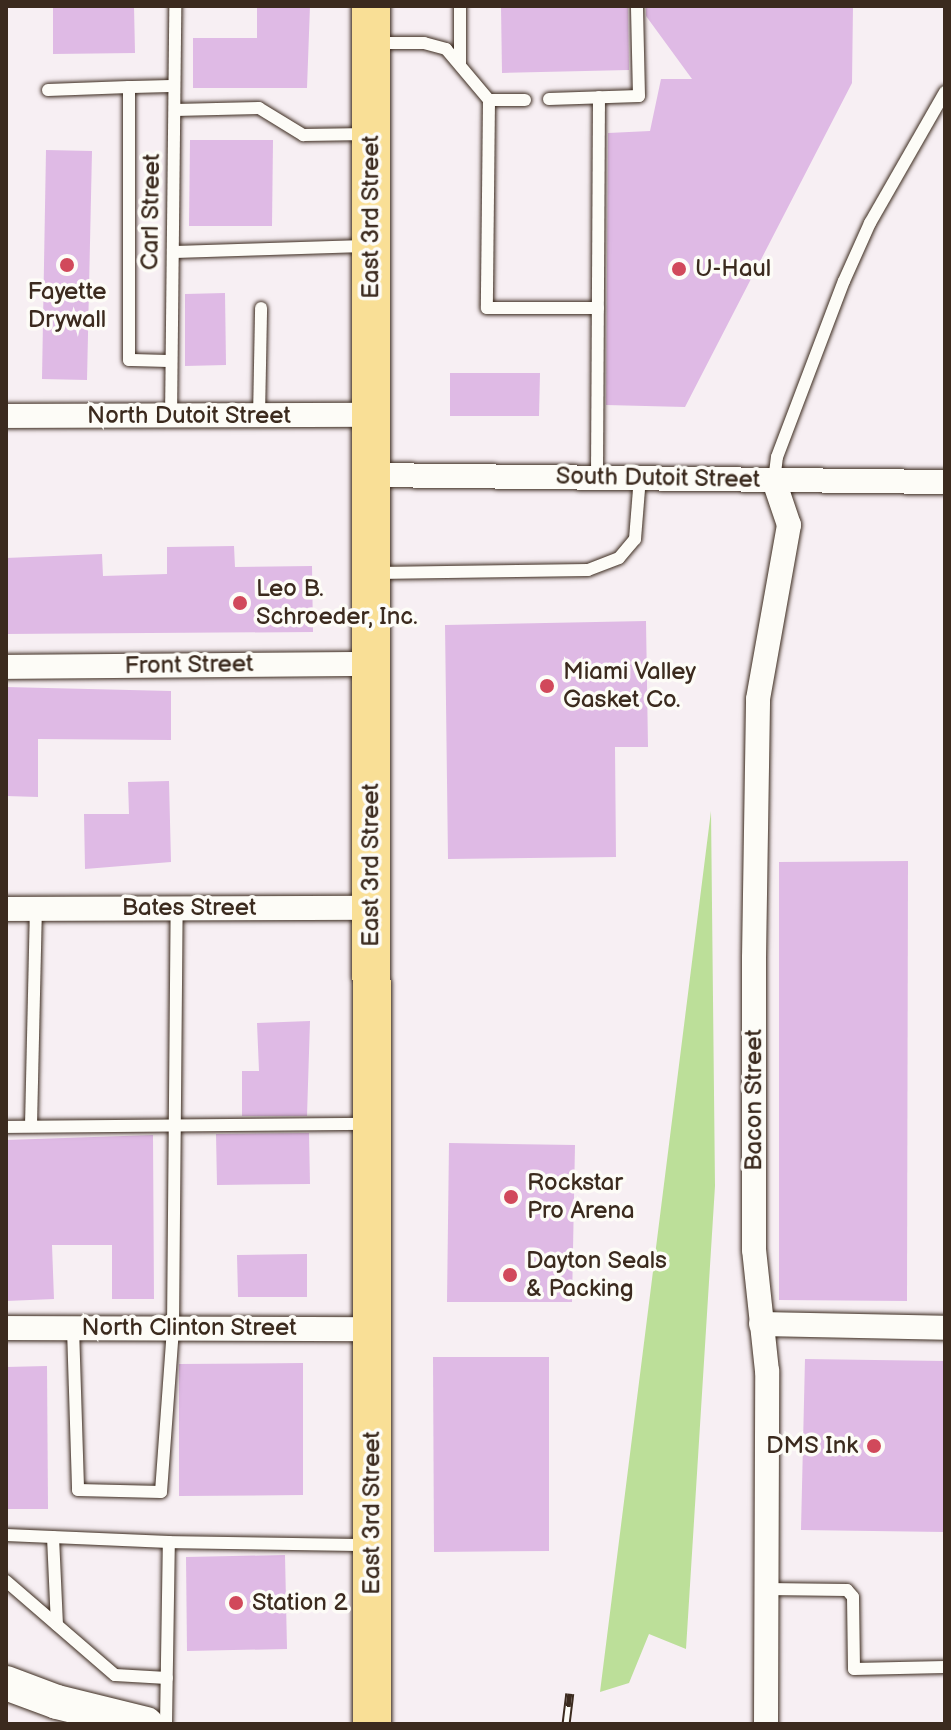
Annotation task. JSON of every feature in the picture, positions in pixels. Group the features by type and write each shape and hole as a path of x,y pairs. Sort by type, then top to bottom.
{"main road":[{"name":"East 3rd Street","path":"371,24 372,1724"},
{"path":"6,1683 57,1702 146,1724"}],"street":[{"name":"North Dutoit Street","path":"6,416 171,419 371,415"},
{"name":"South Dutoit Street","path":"372,475 945,482"},
{"name":"Bacon Street","path":"766,1724 767,1371 754,1250 758,699 789,525 774,481"},
{"name":"Front Street","path":"6,667 371,664"},
{"name":"Bates Street","path":"6,909 371,908"},
{"path":"761,1324 945,1328"},
{"name":"North Clinton Street","path":"6,1328 372,1329"}],"lane":[{"name":"Carl Street","path":"171,419 175,6"},
{"path":"460,6 460,64"},
{"path":"549,99 639,96 637,6"},
{"path":"371,24 446,49 460,64 475,90 489,100 525,100"},
{"path":"48,90 174,86"},
{"path":"129,87 129,360 171,361"},
{"path":"774,481 777,457 844,281 870,223 945,92"},
{"path":"597,476 599,97"},
{"path":"489,100 487,308 598,308"},
{"path":"175,110 259,108 303,135 371,134"},
{"path":"173,252 371,246"},
{"path":"259,417 261,308"},
{"path":"371,574 588,570 619,558 635,539 640,477"},
{"path":"73,1328 78,1490 161,1492 173,1328 177,908"},
{"path":"31,1126 36,909"},
{"path":"6,1127 372,1124"},
{"path":"6,1535 169,1542 372,1545"},
{"path":"53,1537 57,1625"},
{"path":"166,1724 169,1542"},
{"path":"6,1581 115,1675 167,1678"},
{"path":"766,1589 847,1590 853,1597 854,1669 945,1667"}],"green space":[{"path":"711,811 715,1186 686,1649 649,1634 629,1683 600,1692"}],"building":[{"path":"53,6 134,6 135,53 53,54"},
{"path":"257,6 310,6 307,88 193,88 193,38 257,38"},
{"path":"501,6 628,6 629,70 502,73"},
{"name":"U-Haul","path":"646,6 853,6 852,83 685,407 606,405 608,133 650,131 661,79 692,79 646,16"},
{"path":"190,140 273,140 272,226 189,226"},
{"name":"Fayette Drywall","path":"46,150 92,151 87,380 42,379"},
{"path":"225,293 226,365 185,366 185,294"},
{"path":"450,373 540,373 539,416 450,416"},
{"path":"234,546 235,567 312,566 313,632 6,634 6,558 102,554 103,576 167,574 167,547"},
{"name":"Miami Valley Gasket Co.","path":"646,621 648,747 615,747 616,857 448,859 445,625"},
{"path":"6,687 171,691 171,740 38,739 38,797 6,796"},
{"path":"169,781 171,862 85,869 84,814 129,814 128,782"},
{"path":"908,861 907,1301 779,1300 779,862"},
{"path":"310,1021 307,1116 242,1116 242,1071 259,1071 257,1023"},
{"path":"309,1133 310,1184 217,1185 216,1134"},
{"path":"153,1135 154,1299 112,1299 112,1245 52,1245 54,1299 6,1301 6,1140"},
{"name":"Rockstar Pro Arena","path":"449,1143 575,1145 572,1302 447,1302"},
{"path":"307,1254 307,1297 238,1297 237,1255"},
{"path":"433,1357 549,1357 549,1551 434,1552"},
{"name":"DMS Ink","path":"805,1359 945,1361 945,1532 801,1530"},
{"path":"303,1363 303,1495 179,1496 179,1364"},
{"path":"47,1366 48,1509 6,1509 6,1367"},
{"name":"Station 2","path":"285,1555 287,1649 187,1651 186,1557"}],"railway":[{"path":"566,1724 570,1693"}],"place":[{"name":"Fayette Drywall","path":"67,265"},
{"name":"U-Haul","path":"679,269"},
{"name":"Leo B. Schroeder, Inc.","path":"240,603"},
{"name":"Miami Valley Gasket Co.","path":"547,686"},
{"name":"Rockstar Pro Arena","path":"511,1197"},
{"name":"Dayton Seals & Packing","path":"510,1275"},
{"name":"DMS Ink","path":"874,1446"},
{"name":"Station 2","path":"236,1603"}]}
